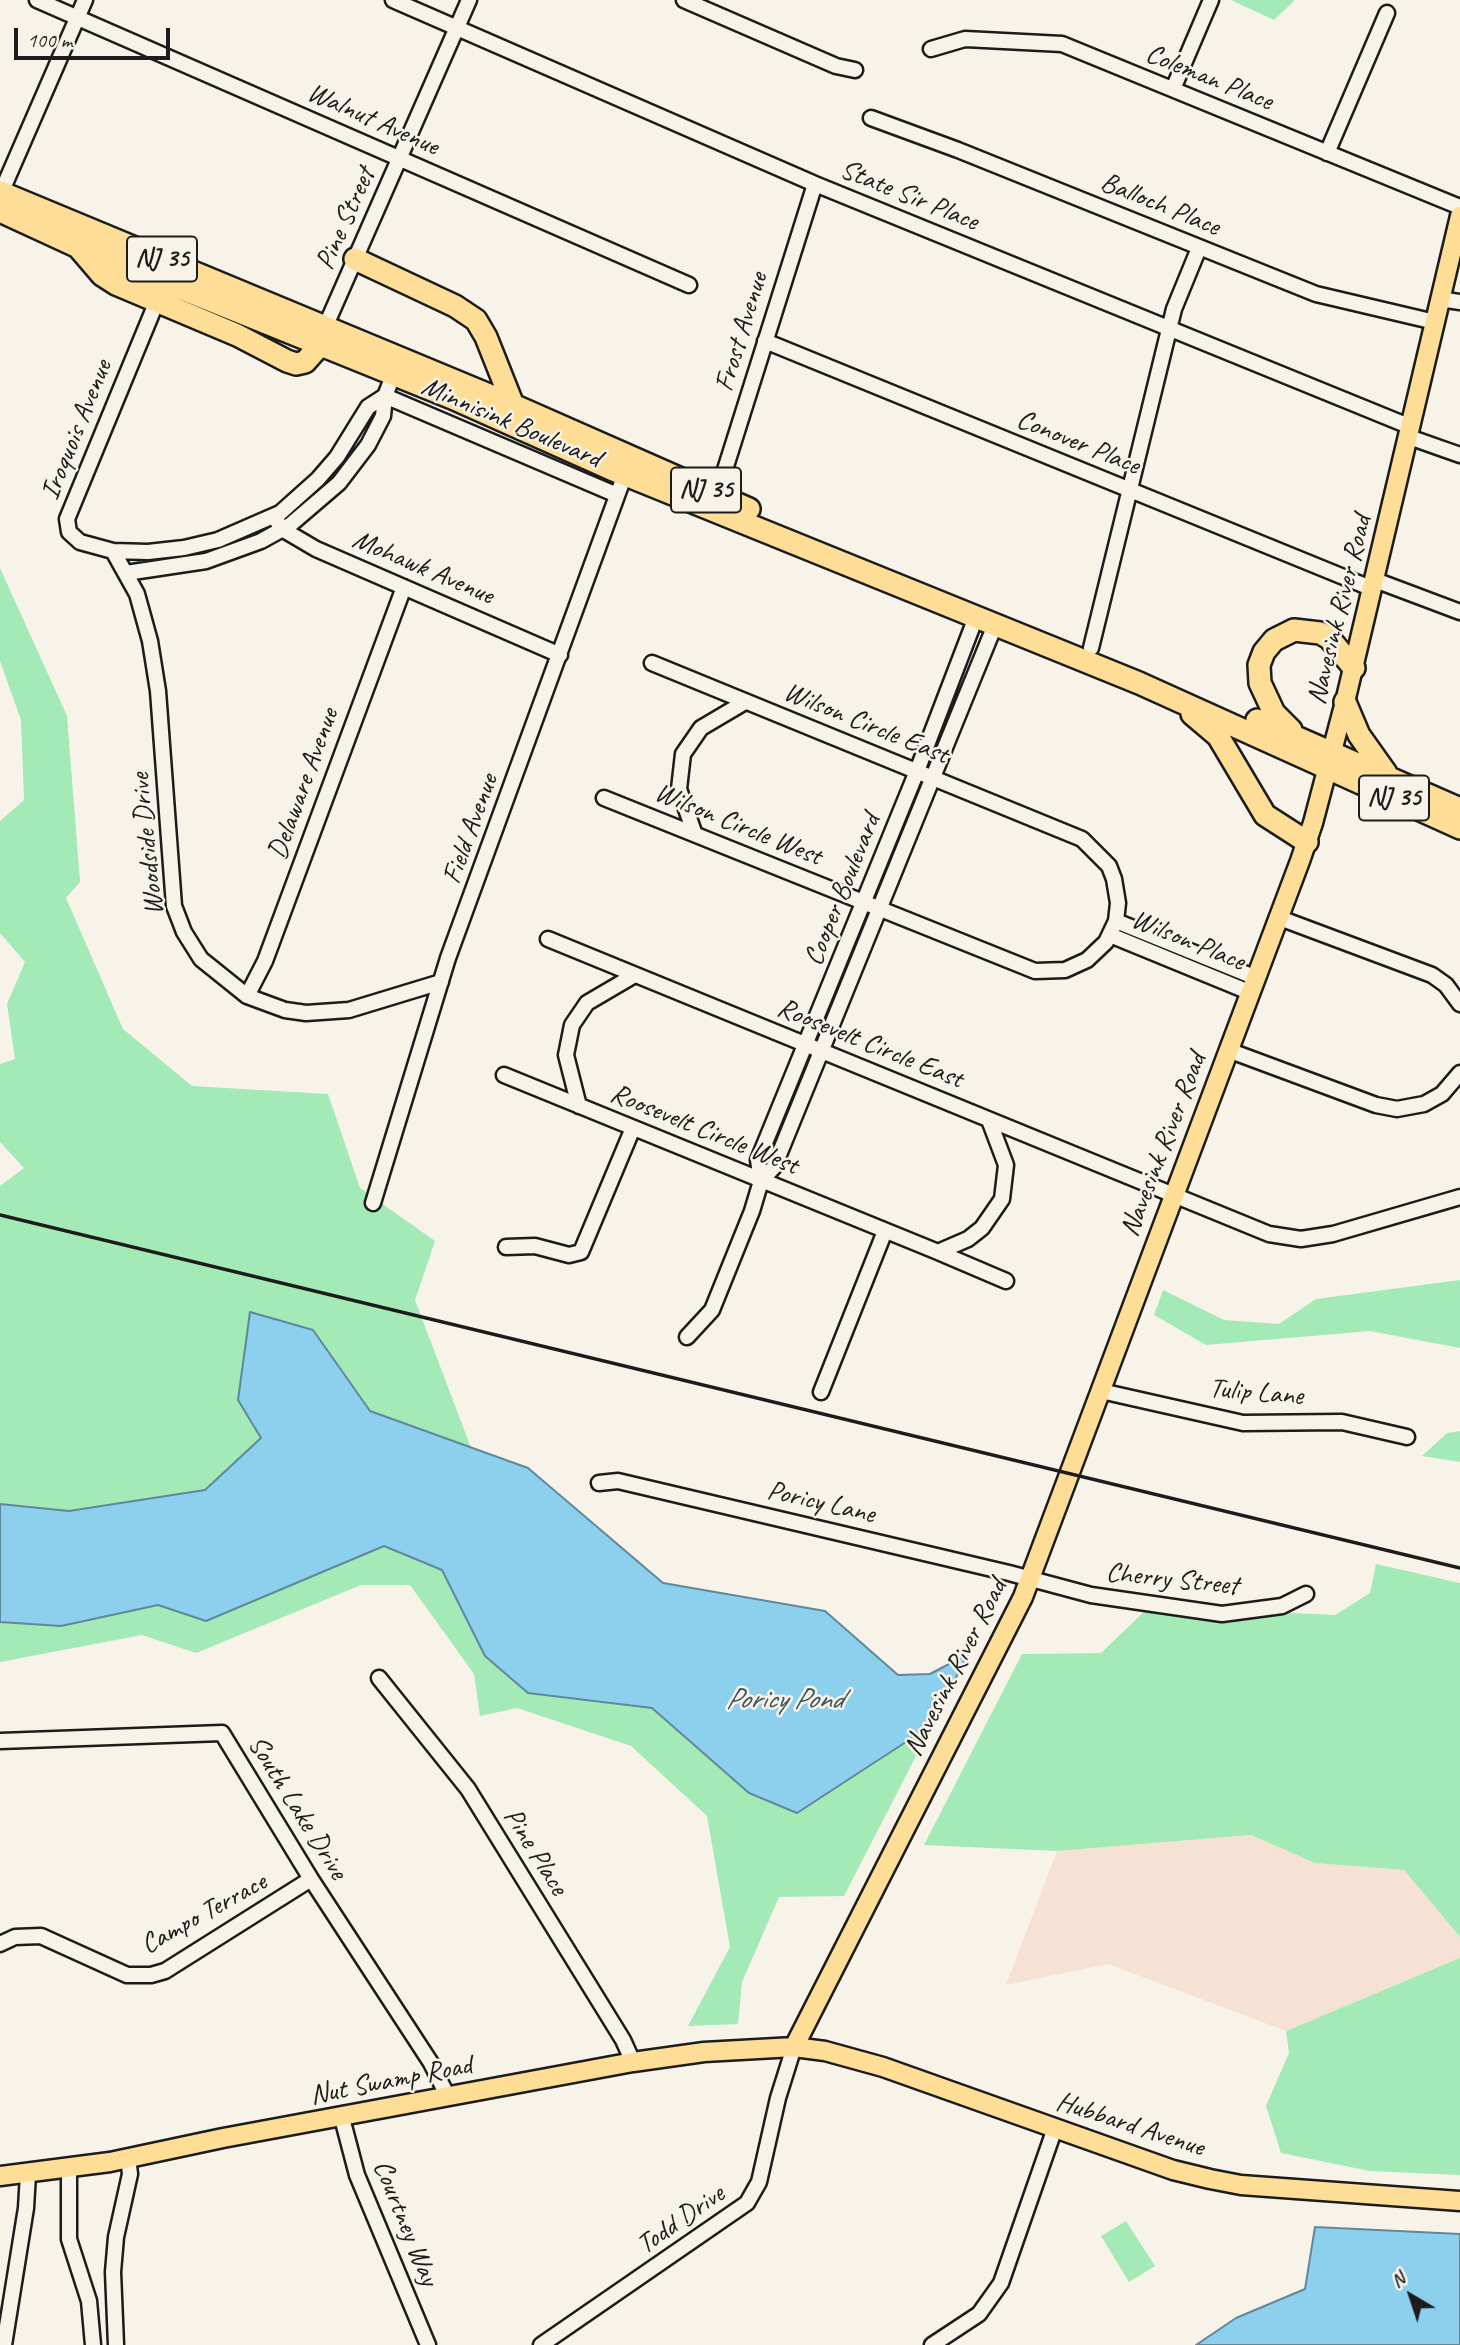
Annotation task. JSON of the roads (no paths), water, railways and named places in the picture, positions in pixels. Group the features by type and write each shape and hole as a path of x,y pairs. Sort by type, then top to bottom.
{"highway":[{"name":"NJ 35","path":"0,199 76,246 513,405 717,495 1091,648 1301,738 1330,761 1389,777 1460,809"},
{"name":"NJ 35","path":"0,199 323,335 389,386 452,398 625,474 1330,761 1460,828"},
{"path":"76,246 102,275 296,364 313,356 323,335"},
{"path":"355,259 455,306 476,320 486,337 513,405"},
{"path":"1301,738 1274,713 1264,695 1259,665 1264,652 1282,634 1306,629 1329,638 1354,668"},
{"path":"1168,696 1216,734 1265,815 1307,842"},
{"path":"1345,702 1371,756 1389,777"}],"main road":[{"name":"Navesink River Road","path":"794,2047 1008,1629 1030,1579 1251,984 1307,842 1354,668 1460,216"},
{"name":"Nut Swamp Road","path":"0,2176 69,2169 633,2062 704,2052 794,2047"},
{"name":"Hubbard Avenue","path":"794,2047 825,2051 883,2067 1174,2170 1231,2183 1460,2201"}],"street":[{"name":"Walnut Avenue","path":"37,0 689,285"},
{"path":"0,199 85,0"},
{"name":"State Sir Place","path":"393,0 815,184 1169,328 1460,455"},
{"name":"Pine Street","path":"323,335 469,0"},
{"path":"684,0 836,66 855,70"},
{"path":"1173,89 1211,0"},
{"path":"1327,153 1387,13"},
{"name":"Coleman Place","path":"931,49 965,39 1054,41 1460,207"},
{"name":"Balloch Place","path":"871,118 958,150 1315,294 1435,322"},
{"name":"Frost Avenue","path":"717,495 815,184"},
{"path":"1091,648 1169,328 1199,248"},
{"path":"1440,299 1460,302"},
{"name":"Iroquois Avenue","path":"113,551 80,542 69,532 67,519 156,301"},
{"name":"Conover Place","path":"765,341 1130,490 1374,584 1460,612"},
{"path":"113,551 148,552 184,548 218,540 273,516 318,479 337,457 368,407 389,386"},
{"path":"126,573 206,561 252,545 282,529 319,502 354,464 383,416 389,386"},
{"name":"Minnisink Boulevard","path":"389,386 617,495"},
{"name":"Field Avenue","path":"373,1203 441,982 625,474"},
{"name":"Mohawk Avenue","path":"273,516 282,529 316,549 560,655"},
{"name":"Woodside Drive","path":"113,551 140,604 155,671 174,906 189,942 201,959 212,971 247,996 285,1010 324,1013 382,1003 441,982"},
{"name":"Delaware Avenue","path":"247,996 265,961 404,587"},
{"name":"Cooper Boulevard","path":"687,1337 712,1310 752,1211 761,1181 758,1160 917,771 986,621"},
{"name":"Cooper Boulevard","path":"761,1181 774,1167 933,778 986,621"},
{"name":"Wilson Circle East","path":"652,663 1061,830 1093,847 1109,866 1118,903 1116,921"},
{"path":"694,832 679,789 683,754 701,727 745,702"},
{"name":"Wilson Circle West","path":"604,798 694,832 1009,963 1035,971 1065,970 1087,960 1110,935"},
{"path":"1277,917 1432,975 1446,985 1460,1004"},
{"path":"1110,935 1116,921"},
{"name":"Wilson Place","path":"1116,921 1251,984"},
{"name":"Wilson Place","path":"1110,935 1251,984"},
{"name":"Roosevelt Circle East","path":"548,939 1269,1234 1301,1238 1333,1234 1460,1197"},
{"path":"579,1106 566,1055 572,1025 587,1003 633,976"},
{"path":"1228,1050 1376,1105 1397,1109 1424,1104 1442,1094 1460,1073"},
{"name":"Roosevelt Circle West","path":"504,1075 938,1252"},
{"path":"938,1252 968,1239 982,1228 1002,1199 1006,1166 989,1120"},
{"path":"506,1247 534,1246 569,1255 581,1252 634,1128"},
{"path":"821,1392 885,1231"},
{"path":"938,1252 1006,1281"},
{"name":"Tulip Lane","path":"1101,1391 1244,1423 1342,1422 1407,1437"},
{"name":"Poricy Lane","path":"599,1483 618,1482 1030,1579"},
{"name":"Cherry Street","path":"1030,1579 1091,1595 1222,1614 1282,1606 1306,1594"},
{"name":"Pine Place","path":"379,1678 468,1789 623,2040 633,2062"},
{"name":"South Lake Drive","path":"0,1741 222,1733 312,1879 432,2063 448,2097"},
{"name":"Campo Terrace","path":"0,1944 15,1937 41,1936 128,1975 151,1975 165,1971 312,1879"},
{"name":"Todd Drive","path":"541,2345 747,2203 759,2182 778,2098 794,2047"},
{"name":"Courtney Way","path":"342,2118 357,2175 428,2345"},
{"path":"932,2345 979,2314 1001,2283 1055,2128"},
{"path":"116,2345 113,2299 116,2237 130,2174 128,2157"},
{"path":"69,2169 68,2239 89,2301 93,2345"},
{"path":"4,2345 26,2208 28,2174"},
{"path":"89,2301 113,2299"}],"water":[{"name":"Poricy Pond","path":"250,1312 313,1330 370,1411 528,1468 663,1583 825,1611 898,1675 930,1674 968,1654 932,1725 797,1813 749,1793 652,1708 528,1693 485,1656 442,1570 384,1546 206,1621 158,1605 61,1626 0,1622 0,1504 69,1511 205,1490 261,1438 238,1400"},
{"path":"1315,2227 1460,2234 1460,2345 1196,2345 1236,2318 1305,2289"}],"railway":[{"path":"0,1215 1460,1568"}]}
